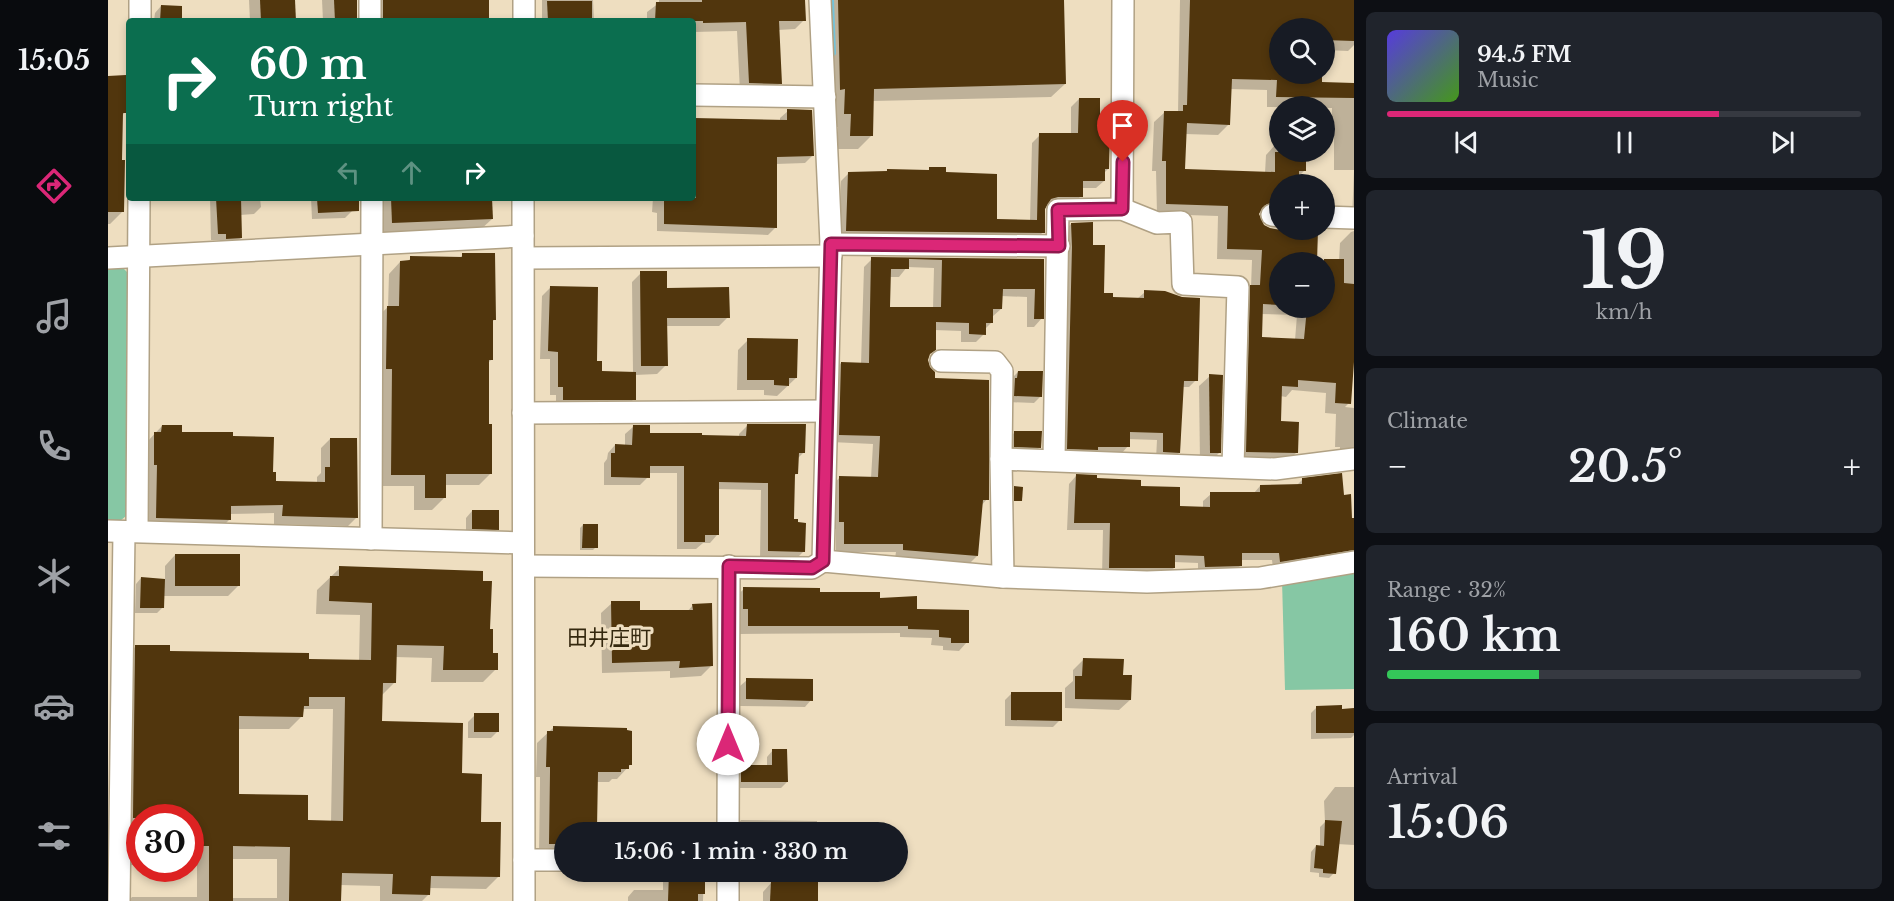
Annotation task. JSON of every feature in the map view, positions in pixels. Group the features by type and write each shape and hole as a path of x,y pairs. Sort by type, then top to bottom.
{"street":[{"path":"140,0 140,18"},
{"path":"370,0 370,18"},
{"path":"524,0 524,18"},
{"path":"820,0 831,250 823,561"},
{"path":"1122,209 1123,0"},
{"path":"696,95 825,97"},
{"path":"119,901 123,532 139,201"},
{"path":"371,538 372,201"},
{"path":"524,201 524,901"},
{"path":"1054,460 1058,210 1122,209 1157,223 1181,222 1182,284 1238,287 1233,467"},
{"path":"1335,217 1354,218"},
{"path":"108,258 373,242 523,236"},
{"path":"524,258 1059,246"},
{"path":"941,361 995,362 1002,372 1001,459 1004,577"},
{"path":"523,413 826,411"},
{"path":"1001,459 1275,469 1354,459"},
{"path":"123,532 523,543"},
{"path":"524,566 812,568 823,561 1004,577 1147,582 1260,578 1354,562"},
{"path":"728,822 729,566"},
{"path":"524,860 554,860"},
{"path":"728,882 728,901"}],"green space":[{"path":"119,264 129,274 126,516 120,521 108,521 108,265"},
{"path":"1354,570 1354,689 1285,690 1282,580"}],"building":[{"path":"260,0 295,0 296,18 261,18"},
{"path":"334,0 357,0 357,18 335,18"},
{"path":"383,0 489,0 489,18 383,18"},
{"path":"702,0 805,0 806,21 779,21 782,84 749,83 746,22 703,23 703,21 696,21 696,18 655,18 656,2 702,2"},
{"path":"838,0 1064,0 1066,84 874,89 873,136 850,136 851,114 844,114 845,89 840,90"},
{"path":"1190,0 1354,0 1354,41 1335,40 1335,18 1269,18 1269,80 1232,79 1230,125 1187,123 1185,169 1275,172 1275,162 1306,162 1306,171 1299,171 1299,174 1269,174 1269,204 1262,208 1259,214 1264,225 1269,228 1269,240 1318,240 1317,252 1269,252 1269,304 1263,304 1262,337 1304,339 1306,318 1335,318 1335,259 1344,259 1344,283 1354,284 1354,362 1351,404 1335,403 1336,383 1298,380 1298,387 1282,386 1281,421 1299,422 1298,453 1246,452 1250,285 1260,285 1262,250 1227,249 1228,206 1166,204 1166,161 1162,161 1164,111 1183,111 1183,105 1187,105"},
{"path":"547,1 592,1 592,18 548,18"},
{"path":"161,5 182,6 182,18 160,18"},
{"path":"126,75 122,160 125,160 124,212 108,212 108,76"},
{"path":"1354,83 1354,98 1276,96 1277,84"},
{"path":"1079,98 1100,98 1100,128 1110,128 1109,169 1105,169 1105,181 1083,181 1083,197 1051,199 1045,209 1045,233 846,231 848,172 887,171 887,169 929,170 929,167 946,167 946,172 997,174 997,219 1037,220 1039,133 1078,133"},
{"path":"787,109 812,110 814,156 777,157 777,228 664,224 664,201 696,201 696,118 787,120"},
{"path":"216,201 241,201 242,238 226,239 226,234 218,234"},
{"path":"317,201 359,201 359,211 318,213"},
{"path":"391,201 492,201 493,219 392,223"},
{"path":"1093,222 1093,245 1105,245 1104,293 1113,293 1113,297 1144,298 1144,290 1165,291 1182,297 1200,298 1198,381 1184,381 1180,453 1163,452 1163,433 1130,432 1130,447 1098,447 1098,450 1067,449 1071,223"},
{"path":"462,253 495,253 496,320 493,320 493,360 489,360 492,474 446,474 446,498 425,498 425,475 391,475 392,369 386,369 387,306 399,306 400,261 410,260 410,256 462,257"},
{"path":"871,257 1044,259 1044,319 1034,319 1035,289 1003,289 1002,309 993,309 993,323 986,323 986,335 969,334 969,323 936,322 936,350 930,354 928,360 935,372 935,378 989,380 989,500 983,500 978,556 903,550 903,544 844,544 844,522 839,522 839,476 878,477 880,436 839,435 841,362 869,363","holes":["909,259 942,260 941,307 890,307 891,269 909,269"]},
{"path":"640,271 667,271 667,288 729,287 730,318 667,318 668,366 641,366"},
{"path":"550,286 598,287 597,361 602,361 602,371 636,372 636,400 563,400 563,387 558,387 558,352 548,351"},
{"path":"747,338 798,339 797,378 789,378 789,386 774,385 774,380 747,380"},
{"path":"1018,371 1043,371 1042,397 1014,396 1015,378 1017,378"},
{"path":"1209,374 1223,375 1221,453 1210,453"},
{"path":"747,424 806,424 805,453 799,453 798,474 795,474 794,519 806,523 805,552 768,551 768,483 719,482 719,535 705,535 705,542 684,542 684,466 650,466 650,478 611,477 611,453 615,453 615,444 632,445 633,425 650,425 650,433 746,436"},
{"path":"162,425 182,425 182,432 233,432 233,436 274,437 273,472 276,472 276,481 325,482 325,467 330,467 330,438 357,438 358,518 282,516 283,505 231,506 231,520 156,518 157,465 154,465 154,432 161,432"},
{"path":"1014,431 1042,431 1041,448 1014,447"},
{"path":"1342,473 1344,495 1351,494 1354,550 1280,562 1279,553 1242,553 1242,566 1205,567 1204,556 1175,555 1175,568 1109,568 1110,523 1074,523 1076,474 1097,475 1097,478 1141,480 1141,486 1180,487 1180,506 1210,507 1210,492 1260,492 1260,485 1302,484 1302,478"},
{"path":"1014,486 1023,487 1022,501 1014,501"},
{"path":"472,510 499,510 499,530 472,529"},
{"path":"583,524 598,524 598,548 582,548"},
{"path":"175,554 240,554 240,586 175,586"},
{"path":"339,566 483,571 483,581 492,581 490,629 493,629 493,653 498,653 498,670 443,670 444,646 397,645 396,683 383,683 382,721 463,723 462,773 482,774 481,822 501,822 500,877 431,876 430,895 392,894 393,874 342,873 341,901 289,901 290,847 233,846 233,901 209,901 209,846 204,846 204,804 133,804 135,645 170,645 170,651 309,653 309,659 371,660 372,603 329,601 330,576 339,576","holes":["309,697 345,697 343,821 308,820 308,795 239,794 239,716 303,717 304,706 309,706"]},
{"path":"141,577 165,579 164,608 140,608"},
{"path":"743,587 820,588 820,592 880,592 880,598 917,596 917,609 969,610 969,643 951,643 951,638 939,637 939,630 908,629 908,626 748,626 748,609 743,609"},
{"path":"611,601 640,601 640,610 693,610 692,604 712,603 713,666 679,668 680,661 612,663"},
{"path":"1083,658 1124,659 1123,675 1132,675 1131,700 1075,699 1075,676 1082,676"},
{"path":"746,678 813,679 813,701 746,699"},
{"path":"1011,692 1062,692 1062,721 1011,720"},
{"path":"1342,705 1342,709 1354,708 1354,733 1316,733 1316,706"},
{"path":"474,713 499,713 499,732 474,732"},
{"path":"553,726 627,728 632,731 632,765 629,765 629,769 621,769 621,772 598,772 597,822 554,822 554,844 549,844 550,767 546,767 547,731 553,731"},
{"path":"772,749 787,749 788,782 741,782 741,765 772,765"},
{"path":"1325,820 1342,821 1336,874 1323,873 1323,869 1314,868 1316,845 1324,846"},
{"path":"669,882 705,882 705,894 698,894 698,901 668,901"},
{"path":"771,882 818,882 818,901 770,901"}],"waterway":[{"path":"831,0 833,53"}],"district":[{"name":"田井庄町","path":"609,638"}],"route":[{"path":"728,744 729,566 812,568 823,561 831,244 1059,246 1058,210 1122,209 1123,162"}]}
